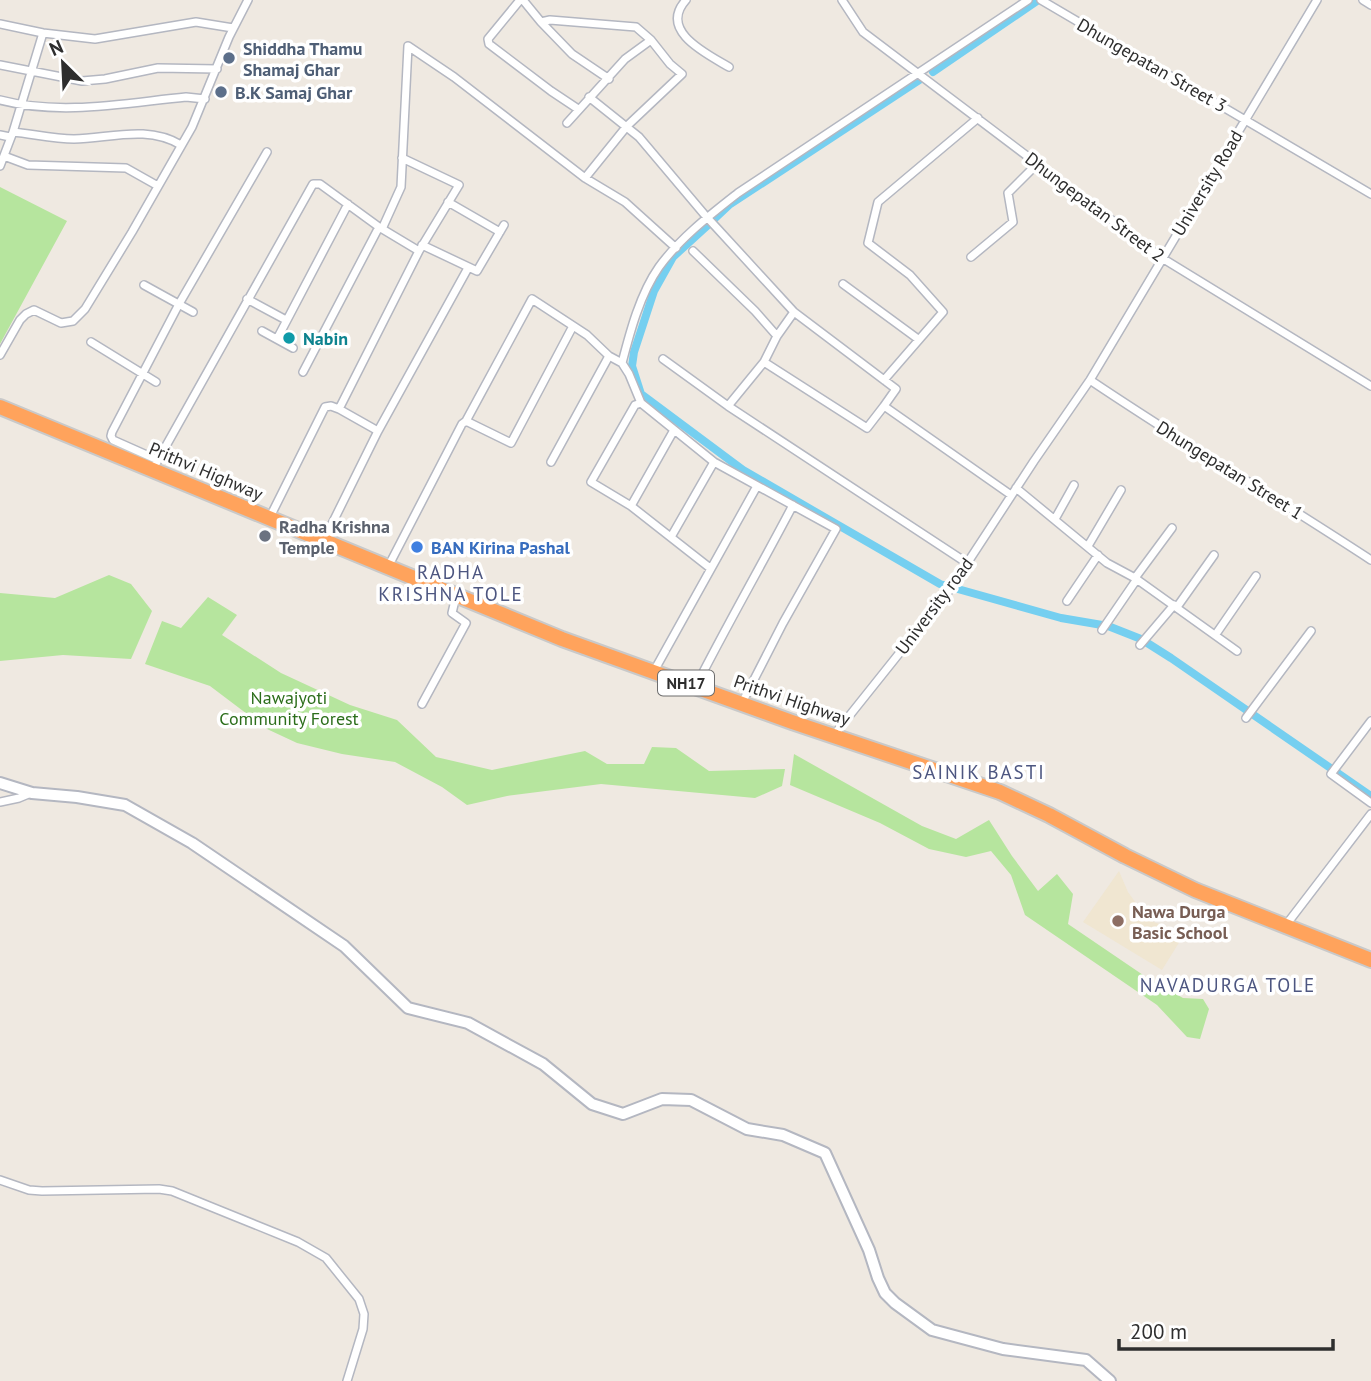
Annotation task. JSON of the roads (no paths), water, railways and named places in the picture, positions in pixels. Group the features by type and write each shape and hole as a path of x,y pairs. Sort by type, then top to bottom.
{"highway":[{"name":"Prithvi Highway","path":"0,407 155,465 269,519 562,639 1000,792 1185,885 1371,960"}],"street":[{"path":"0,355 26,314 34,310 61,323 73,321 91,298 181,145 205,99 233,28 248,0"},
{"path":"578,109 489,44 488,39 522,0 572,54 609,79"},
{"path":"685,0 677,16 678,29 693,45 729,67"},
{"name":"Dhungepatan Street 2","path":"842,0 863,32 1162,258 1371,386"},
{"path":"622,363 643,298 658,268 707,218 738,193 1028,0"},
{"name":"Dhungepatan Street 3","path":"1041,0 1371,194"},
{"name":"University Road","path":"1027,471 1090,380 1317,0"},
{"path":"1363,0 1371,5"},
{"path":"541,22 550,20 636,27 682,74 627,126 585,178"},
{"path":"0,24 43,33 95,39 196,22 233,28"},
{"path":"0,166 43,33"},
{"path":"567,123 625,60 651,40"},
{"path":"303,372 399,191 408,46 454,77 585,178 625,202 676,248"},
{"path":"0,65 82,81 158,68 217,69"},
{"path":"0,100 20,106 64,110 187,97 205,99"},
{"path":"589,97 627,126 794,312 896,389 867,428 764,362"},
{"path":"884,380 943,312 910,275 868,243 878,202 978,118"},
{"path":"0,135 73,139 148,134 168,138 181,145"},
{"path":"267,152 179,304 111,436 113,440 155,465 311,186 316,182 320,184 380,228 477,271 502,228 447,202"},
{"path":"4,156 28,165 126,167 158,186"},
{"path":"339,409 420,248 460,185 402,158"},
{"path":"971,257 1013,222 1008,193 1037,164"},
{"path":"277,338 348,204"},
{"path":"693,251 777,336"},
{"path":"324,541 378,431 468,268"},
{"path":"843,284 918,339"},
{"path":"144,285 193,312"},
{"path":"247,299 286,320"},
{"path":"387,568 462,424 532,299 587,335 609,356 622,363 641,403 714,462 836,529 742,703"},
{"path":"729,406 764,362 777,336 794,312"},
{"path":"466,421 511,443 573,326"},
{"path":"262,331 293,348"},
{"path":"91,342 156,382"},
{"path":"551,462 609,356"},
{"path":"663,359 729,406 967,563"},
{"name":"Dhungepatan Street 1","path":"1090,380 1371,560"},
{"path":"641,403 635,405 591,482 631,506 710,568"},
{"path":"884,406 1055,519 1107,563 1136,578 1237,651"},
{"path":"269,519 325,407 339,409 378,431"},
{"path":"631,506 674,430"},
{"path":"671,537 714,462"},
{"name":"University road","path":"834,735 949,591 1027,471"},
{"path":"1055,519 1074,485"},
{"path":"654,671 757,486"},
{"path":"1088,546 1121,490"},
{"path":"696,686 793,505"},
{"path":"1102,631 1172,528"},
{"path":"1067,601 1098,555"},
{"path":"1140,645 1175,606 1214,555"},
{"path":"1216,634 1256,576"},
{"path":"422,704 467,623 452,613 456,596"},
{"path":"1246,718 1311,631"},
{"path":"1371,721 1331,774 1371,803"},
{"path":"0,783 32,793 125,805 192,844 344,946 408,1008 468,1023 543,1064 592,1104 623,1114 662,1099 691,1100 747,1129 783,1135 825,1153 869,1250 878,1278 885,1293 895,1303 932,1330 1003,1349 1086,1360 1110,1381"},
{"path":"0,802 19,799 32,793"},
{"path":"1285,926 1371,814"},
{"path":"0,1180 29,1190 172,1191 298,1242 326,1258 359,1299 364,1314 363,1329 347,1381"}],"waterway":[{"path":"933,72 1037,1"},
{"path":"712,221 729,205 921,79"},
{"path":"708,225 673,257 654,291 632,366 641,394 743,470 940,584 1061,618 1108,626 1141,639 1371,796"}],"place":[{"name":"Shiddha Thamu Shamaj Ghar","path":"229,58"},
{"name":"B.K Samaj Ghar","path":"221,92"},
{"name":"Nabin","path":"289,338"},
{"name":"Radha Krishna Temple","path":"265,536"},
{"name":"BAN Kirina Pashal","path":"417,547"},
{"name":"Nawa Durga Basic School","path":"1118,921"}],"district":[{"name":"RADHA KRISHNA TOLE","path":"451,583"},
{"name":"SAINIK BASTI","path":"979,772"},
{"name":"NAVADURGA TOLE","path":"1228,985"}],"park label":[{"name":"Nawajyoti Community Forest","path":"289,707"}]}
